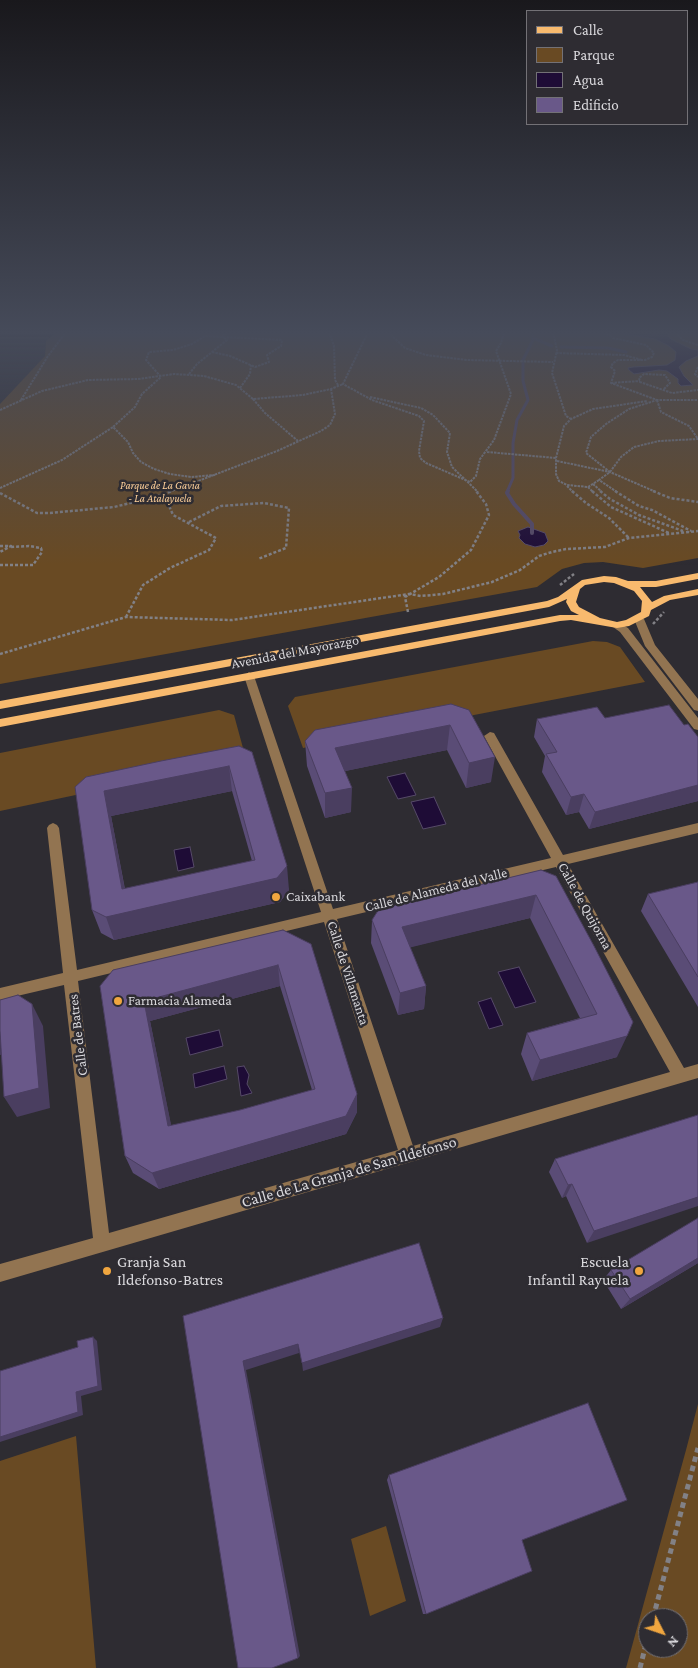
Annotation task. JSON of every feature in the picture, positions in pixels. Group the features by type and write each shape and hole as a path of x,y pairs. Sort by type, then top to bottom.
{"main road":[{"path":"628,584 643,595 647,601 645,614 629,623 617,625 596,621 584,616 575,609 571,602 572,591 582,583 592,580 604,579 628,584 656,584 698,576"},
{"name":"Avenida del Mayorazgo","path":"0,705 535,606 555,602 572,591"},
{"path":"647,608 667,598 698,592"},
{"name":"Avenida del Mayorazgo","path":"0,723 560,618 571,617 596,621"}],"street":[{"path":"639,619 650,646 698,707"},
{"path":"617,625 624,630 698,726"},
{"name":"Calle de Villamanta","path":"250,676 408,1155"},
{"name":"Calle de Quijorna","path":"490,736 680,1076"},
{"name":"Calle de Batres","path":"53,828 102,1243"},
{"name":"Calle de Alameda del Valle","path":"0,994 698,828"},
{"name":"Calle de La Granja de San Ildefonso","path":"0,1273 698,1071"}],"path":[{"path":"0,488 62,460 113,427 132,410"},
{"path":"262,410 298,441"},
{"path":"0,493 37,512 50,513 114,507 164,494 321,431 330,425 334,410"},
{"path":"402,410 419,416 424,421 419,451 420,458 431,466 470,482"},
{"path":"408,612 405,601 408,594 439,577 460,561 471,550 489,515 486,504 470,482 452,467 447,452 450,432 433,415 423,410"},
{"path":"470,482 476,476 480,459 487,452 498,432 505,410"},
{"path":"564,410 566,416 571,419"},
{"path":"593,410 571,419 564,426 556,458 556,474 559,482 567,485 588,487 611,507 672,534"},
{"path":"610,472 586,453 591,437 621,414 632,410"},
{"path":"660,410 661,412 689,426 698,439"},
{"path":"113,427 128,442 133,453 141,462 154,469 170,474 191,477 215,475"},
{"path":"588,487 610,472 621,457 634,447 659,441 698,439"},
{"path":"487,452 556,458"},
{"path":"557,461 610,472 670,498 698,502"},
{"path":"599,480 639,506 652,510 693,532"},
{"path":"593,484 610,498 639,515 685,532"},
{"path":"567,485 586,503 609,518 629,538"},
{"path":"126,617 144,585 170,568 209,550 216,538 173,514 164,494"},
{"path":"189,522 221,506 264,504 289,508 286,548 258,559"},
{"path":"0,654 126,617 232,620 408,594 421,596 443,594 492,582 520,570 540,556 566,549 605,547 629,538 698,531"},
{"path":"0,546 11,546 9,547"},
{"path":"0,552 9,547 29,546 40,548 42,552 33,565 0,565"},
{"path":"656,1608 698,1448"}],"green space":[{"name":"Parque de La Gavia - La Atalayuela","path":"0,410 698,410 698,558 643,568 603,562 584,563 562,569 537,587 0,684"},
{"path":"593,641 607,642 620,647 645,682 303,748 288,706 295,697"},
{"path":"219,710 234,715 246,759 0,811 0,753"},
{"path":"698,1404 698,1668 626,1668 638,1624 638,1658 688,1658 688,1608 643,1608"},
{"path":"76,1436 96,1668 0,1668 0,1461"},
{"path":"386,1526 406,1601 370,1616 351,1539"}],"water":[{"path":"528,527 545,533 548,541 544,545 535,547 525,544 519,538 518,531"},
{"path":"405,773 416,795 398,799 387,777"},
{"path":"434,797 446,824 423,829 411,802"},
{"path":"190,847 194,867 178,871 174,850"},
{"path":"519,967 536,1002 515,1008 498,972"},
{"path":"491,998 503,1025 489,1029 478,1002"},
{"path":"219,1030 223,1046 190,1055 186,1038"},
{"path":"224,1066 227,1079 195,1088 193,1074"},
{"path":"244,1066 249,1075 247,1084 252,1093 241,1096 237,1067"}],"building":[{"path":"451,704 469,710 495,757 469,763 450,725 335,748 352,788 325,793 305,741 315,730"},
{"path":"669,705 684,725 688,724 698,737 698,785 595,812 584,794 571,797 546,754 557,752 537,719 597,707 605,718"},
{"path":"239,746 252,752 287,866 277,878 106,917 92,910 75,787 86,777","holes":["229,766 255,860 122,889 104,791"]},
{"path":"541,870 556,876 633,1022 627,1036 540,1060 527,1033 597,1014 536,895 402,927 426,986 400,993 372,920 379,909"},
{"path":"698,882 698,977 648,894"},
{"path":"283,930 311,944 357,1094 346,1116 152,1173 125,1156 100,986 113,970","holes":["278,965 315,1089 240,1110 168,1126 144,1001"]},
{"path":"18,995 32,1004 39,1088 4,1097 0,1000"},
{"path":"698,1115 698,1197 594,1231 572,1184 568,1185 555,1159"},
{"path":"698,1218 698,1258 630,1299 611,1270"},
{"path":"419,1243 443,1318 302,1363 298,1344 243,1361 298,1658 272,1668 238,1668 183,1316"},
{"path":"93,1337 98,1386 76,1392 78,1412 0,1437 0,1371 78,1347 77,1341"},
{"path":"588,1403 627,1500 522,1540 532,1571 426,1614 389,1475"}],"waterway":[{"path":"507,492 513,478 513,443 517,420 523,410"},
{"path":"508,491 507,493 514,504 532,524 532,533"}],"place":[{"name":"Caixabank","path":"276,897"},
{"name":"Farmacia Alameda","path":"118,1001"},
{"name":"Granja San Ildefonso-Batres","path":"107,1271"},
{"name":"Escuela Infantil Rayuela","path":"639,1271"}]}
